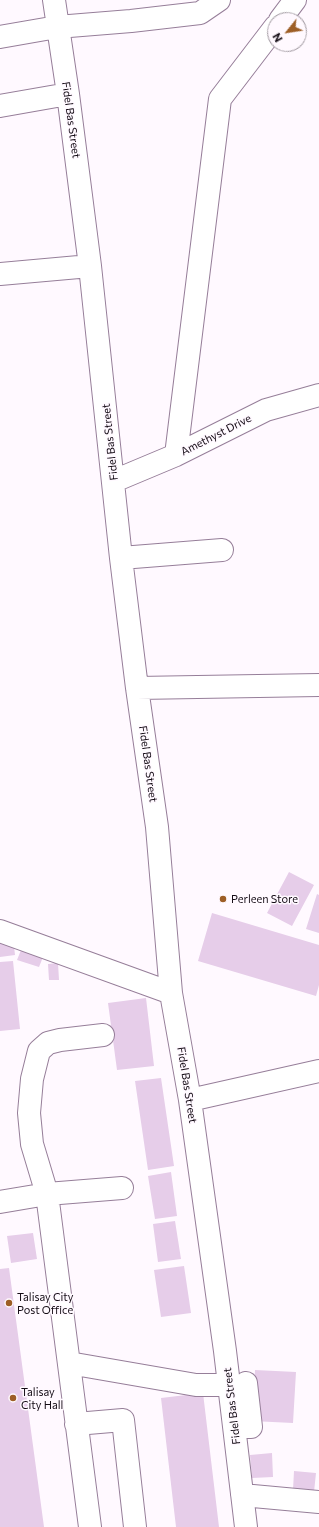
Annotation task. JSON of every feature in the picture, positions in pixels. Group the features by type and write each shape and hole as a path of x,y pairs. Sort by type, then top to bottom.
{"street":[{"name":"Fidel Bas Street","path":"54,0 68,94 90,266 121,558 137,688 157,828 171,993 238,1384 234,1427 246,1527"},
{"path":"0,37 57,27 131,21 200,13 219,0"},
{"path":"286,12 295,0"},
{"path":"176,455 220,100 267,38"},
{"path":"0,106 68,94"},
{"path":"0,274 90,266"},
{"name":"Amethyst Drive","path":"114,481 176,455 266,410 319,395"},
{"path":"121,558 222,550"},
{"path":"137,688 319,685"},
{"path":"0,930 171,993"},
{"path":"90,1527 47,1194 32,1144 29,1113 32,1079 39,1051 48,1043 60,1040 103,1035"},
{"path":"190,1100 319,1071"},
{"path":"0,1202 47,1194 122,1188"},
{"path":"69,1363 196,1385 238,1384"},
{"path":"76,1424 123,1420 135,1527"},
{"path":"242,1495 319,1502"}],"building":[{"path":"289,872 314,885 292,926 267,913"},
{"path":"317,894 319,895 319,933 306,929"},
{"path":"212,913 319,945 319,985 316,996 198,961"},
{"path":"13,937 15,955 0,957 0,938"},
{"path":"21,950 43,957 39,967 17,960"},
{"path":"13,961 20,1029 0,1031 0,962"},
{"path":"58,963 59,980 49,980 48,964"},
{"path":"146,998 154,1066 117,1070 108,1003"},
{"path":"161,1078 174,1166 148,1170 135,1081"},
{"path":"171,1172 177,1216 155,1219 148,1176"},
{"path":"175,1221 181,1259 158,1262 153,1224"},
{"path":"33,1233 37,1259 11,1263 7,1236"},
{"path":"184,1266 191,1313 161,1317 154,1270"},
{"name":"Talisay City Hall","path":"9,1268 44,1527 0,1527 0,1269"},
{"path":"255,1370 296,1372 293,1423 252,1421"},
{"path":"203,1393 219,1527 176,1527 161,1398"},
{"path":"272,1453 273,1477 252,1478 250,1455"},
{"path":"294,1471 316,1473 314,1492 293,1490"}],"place":[{"name":"Perleen Store","path":"223,899"},
{"name":"Talisay City Post Office","path":"9,1303"},
{"name":"Talisay City Hall","path":"13,1398"}]}
